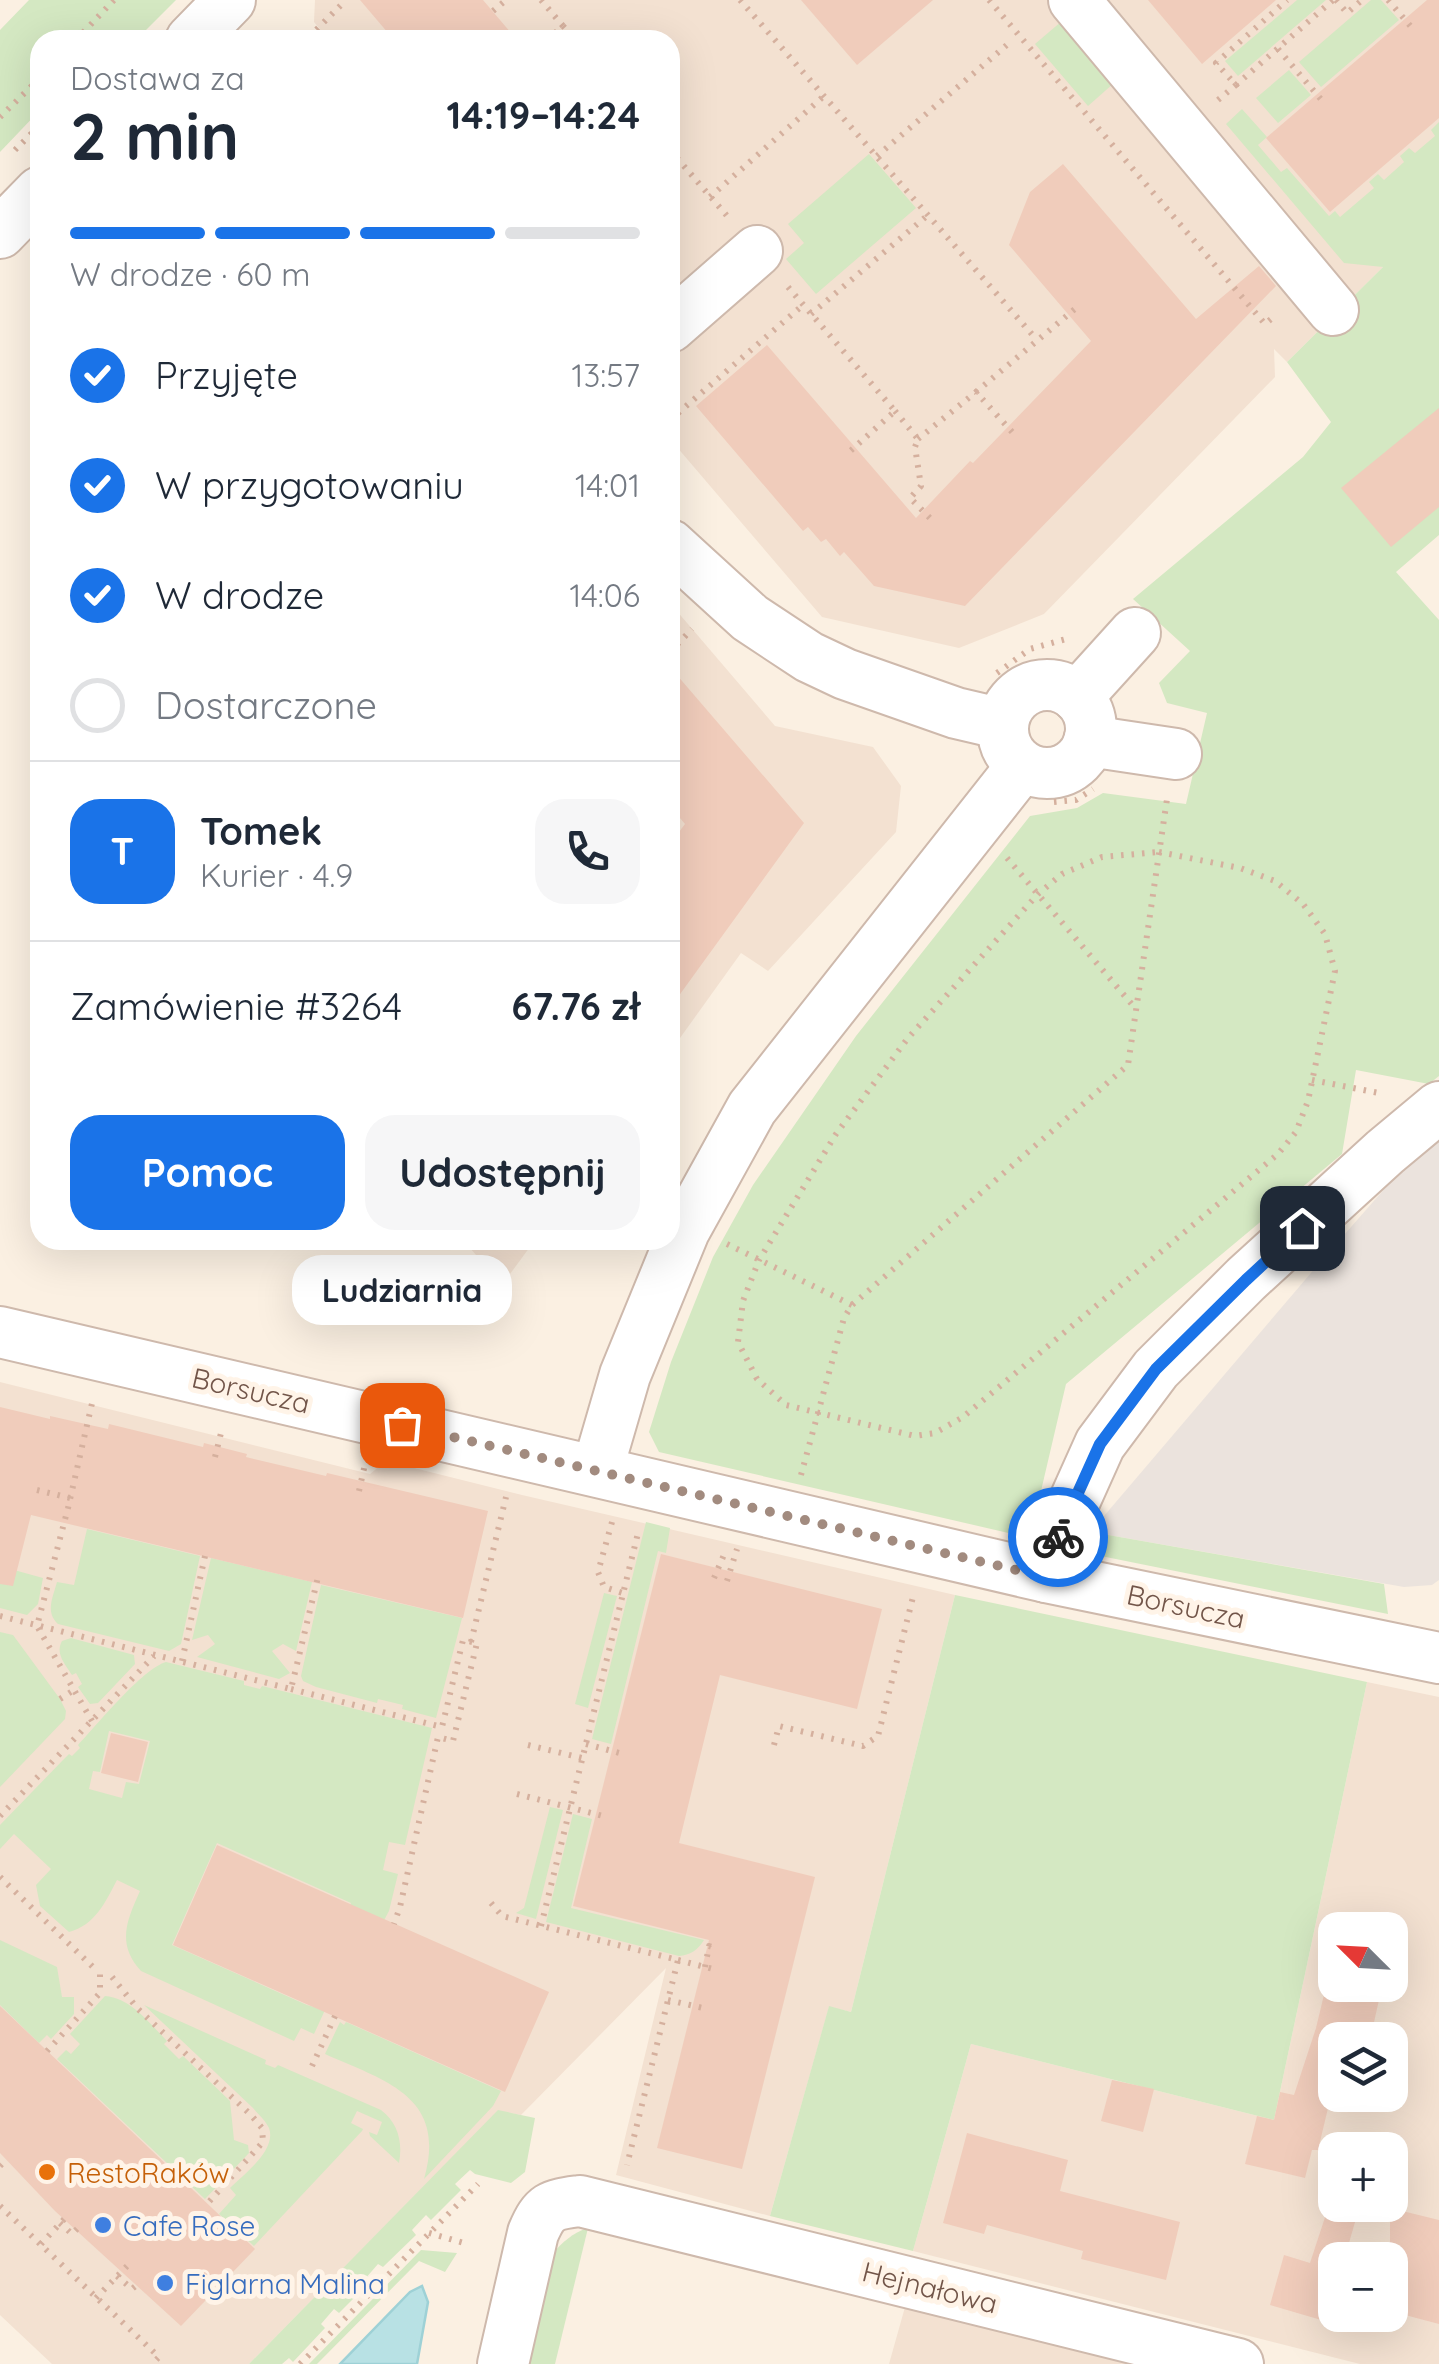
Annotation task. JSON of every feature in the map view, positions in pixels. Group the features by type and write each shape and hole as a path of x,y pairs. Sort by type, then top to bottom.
{"street":[{"path":"1074,0 1323,297"},
{"path":"0,233 30,202"},
{"path":"680,318 757,251"},
{"path":"680,572 809,657 845,674 956,713 1014,743 1042,774 1063,771 1079,759 1135,634"},
{"path":"680,1241 752,1108 1014,743 1006,710 1014,699 1038,686 1065,690 1088,741"},
{"path":"1088,741 1176,754"},
{"path":"1046,1577 1052,1552 1100,1444 1156,1369 1246,1280 1439,1107"},
{"path":"606,1491 602,1445 625,1375 676,1250"},
{"name":"Borsucza","path":"0,1332 606,1491 1439,1658"},
{"name":"Hejnałowa","path":"503,2364 533,2233 542,2212 554,2205 622,2193 1238,2364"}],"path":[{"path":"86,30 114,0"},
{"path":"316,30 346,0"},
{"path":"493,11 506,0"},
{"path":"541,0 567,30"},
{"path":"740,0 1037,340"},
{"path":"989,0 1265,324 1323,297"},
{"path":"1236,85 1216,62 1287,0"},
{"path":"1216,102 1334,0 1347,13 1362,0"},
{"path":"1388,0 1413,29"},
{"path":"558,30 563,26"},
{"path":"877,156 1008,44"},
{"path":"1278,49 1325,104"},
{"path":"0,117 30,88"},
{"path":"710,197 824,96"},
{"path":"680,162 918,439"},
{"path":"811,314 928,215"},
{"path":"680,411 803,305"},
{"path":"932,520 910,498 921,486 915,447 918,439 1076,308"},
{"path":"976,392 1013,434"},
{"path":"847,454 895,411"},
{"path":"680,572 692,630 680,642"},
{"path":"1080,635 1030,649 1014,743 1076,800 1088,741"},
{"path":"798,1491 844,1318 852,1304 1128,1065 1167,799 1150,796"},
{"path":"997,846 1135,1009"},
{"path":"1159,852 1240,868 1275,881 1303,904 1324,934 1335,970 1312,1080 1296,1132 1278,1154 963,1417 935,1433 915,1436 786,1405 757,1379 738,1342 743,1300 759,1260 836,1134 908,1038 1038,894 1062,874 1102,856 1159,852"},
{"path":"1312,1080 1384,1094"},
{"path":"724,1242 852,1304"},
{"path":"92,1721 37,1626 94,1398"},
{"path":"215,1457 222,1429"},
{"path":"359,1492 364,1464"},
{"path":"471,1642 509,1485"},
{"path":"37,1490 70,1498"},
{"path":"606,1491 598,1572 604,1587 623,1593"},
{"path":"541,1926 642,1516"},
{"path":"714,1578 730,1539"},
{"path":"182,1661 205,1556"},
{"path":"292,1689 318,1573"},
{"path":"774,1745 779,1726 863,1746 878,1736 915,1590 912,1579"},
{"path":"0,1616 442,1727 463,1640 477,1643 453,1741 438,1736 394,1924"},
{"path":"0,1816 154,1656"},
{"path":"60,1698 74,1690"},
{"path":"586,1744 622,1754"},
{"path":"528,1745 582,1758"},
{"path":"517,1794 607,1816"},
{"path":"0,1797 10,1806"},
{"path":"0,1877 98,1970 100,1994 47,2051"},
{"path":"491,1903 502,1916 709,1968 709,1946 718,1949"},
{"path":"622,2193 678,1960"},
{"path":"112,1976 138,2008 262,2128 264,2142 207,2204"},
{"path":"668,2000 703,2008"},
{"path":"312,2066 336,2014"},
{"path":"0,2166 7,2159"},
{"path":"300,2364 478,2184"},
{"path":"0,2206 157,2362"},
{"path":"41,2244 66,2216"},
{"path":"60,2223 72,2234 79,2227"},
{"path":"428,2233 464,2243"},
{"path":"96,2298 129,2264"},
{"path":"117,2276 132,2290 138,2284"}],"shaded area":[{"path":"315,0 1439,0 1439,199 1377,265 1383,267 1287,362 1274,349 1275,377 1044,614 959,648 822,617 680,451 680,30 321,30 314,22"},
{"path":"680,615 775,726 873,747 901,786 896,832 768,971 741,953 680,1038"},
{"path":"1439,1141 1439,1580 1432,1585 1404,1587 1097,1533 1104,1516 1322,1260 1394,1178"},
{"path":"472,1250 528,1250 502,1285"},
{"path":"0,1382 370,1474 386,1461 955,1595 851,2012 829,2007 770,2216 616,2175 666,1968 521,2115 498,2111 249,2364 52,2364 0,2315"},
{"path":"1367,1682 1439,1697 1439,2364 1360,2364 913,2251 971,2044 1274,2120 1318,1913 1318,2002 1408,2002 1408,1912 1318,1912"},
{"path":"905,2307 1138,2364 889,2364"}],"green space":[{"path":"29,0 176,0 146,30 30,30 30,120 0,152 0,30"},
{"path":"1297,0 1326,0 1238,76 1225,61"},
{"path":"1371,0 1381,0 1399,20 1321,87 1299,62"},
{"path":"1062,21 1114,83 1088,106 1035,44"},
{"path":"1289,70 1311,95 1278,123 1256,98"},
{"path":"1242,109 1267,137 1258,145 1281,172 1287,168 1329,216 1335,211 1340,217 1374,188 1369,182 1378,174 1384,180 1404,162 1400,156 1409,148 1415,153 1435,136 1431,130 1439,122 1439,535 1396,572 1439,620 1439,1076 1429,1084 1356,1070 1342,1154 1066,1384 1030,1538 659,1452 649,1432 671,1362 713,1257 753,1185 856,1036 1030,816 1077,808 1103,793 1186,804 1207,713 1167,703 1159,683 1190,651 1133,599 1303,457 1331,422 1287,362 1383,267 1344,263 1226,124"},
{"path":"869,154 916,208 816,294 786,259 804,243 788,224"},
{"path":"0,1516 14,1570 43,1578 38,1604 27,1615 0,1608"},
{"path":"646,1522 670,1528 666,1553 658,1551 611,1744 592,1739"},
{"path":"87,1529 200,1556 181,1644 169,1651 58,1624 51,1604 57,1582 74,1585"},
{"path":"1097,1533 1384,1584 1388,1614 1091,1554"},
{"path":"211,1558 312,1582 296,1651 283,1644 272,1651 290,1673 279,1679 197,1657 215,1644 208,1635 192,1640"},
{"path":"321,1585 462,1618 436,1718 402,1709 403,1705 378,1699 377,1703 303,1681"},
{"path":"604,1593 617,1596 588,1708 575,1704"},
{"path":"955,1595 1367,1682 1274,2120 971,2044 913,2251 770,2216 829,2006 851,2012"},
{"path":"0,1632 13,1635 66,1711 65,1719 0,1787"},
{"path":"71,1638 134,1655 135,1664 98,1703 90,1704 78,1687 82,1684 76,1673 72,1675 62,1658 62,1641"},
{"path":"166,1662 244,1681 244,1685 260,1689 262,1686 432,1728 405,1845 389,1842 383,1870 398,1874 382,1924 348,1909 351,1903 217,1843 172,1945 325,2010 314,2034 301,2028 294,2041 141,1971 126,1941 128,1922 140,1891 117,1880 92,1919 69,1932 40,1906 36,1885 51,1869 14,1834 0,1849 0,1825 69,1754 72,1756 80,1748 78,1745 120,1699","holes":["109,1731 150,1741 139,1784 126,1782 122,1798 89,1789 93,1771 100,1772"]},
{"path":"550,1807 563,1810 536,1919 516,1913 524,1908"},
{"path":"573,1814 592,1819 571,1908 704,1940 696,1949 679,1956 546,1922"},
{"path":"0,1940 57,1967 62,1997 74,1997 74,2014 51,2039 47,2035 39,2043 0,2005"},
{"path":"105,1996 123,2001 139,2012 179,2059 183,2056 230,2101 234,2140 248,2145 249,2153 205,2199 57,2059 66,2050 71,2054 80,2044 70,2034"},
{"path":"144,2005 266,2060 265,2064 275,2068 278,2065 381,2110 398,2134 399,2163 370,2136 369,2132 377,2135 382,2122 357,2111 351,2123 362,2131 254,2246 219,2214 236,2195 230,2188 264,2153 269,2128 253,2108"},
{"path":"340,2022 501,2091 493,2106 424,2179 429,2151 427,2128 419,2110 389,2084 325,2054"},
{"path":"498,2110 535,2118 525,2172 511,2183 470,2170 455,2184 461,2190 431,2220 426,2215 412,2230 416,2235 383,2267 378,2264 365,2279 369,2283 339,2313 334,2309 321,2324 325,2328 293,2362 289,2358 282,2364 249,2364"},
{"path":"588,2228 555,2364 522,2364 552,2254 568,2238"},
{"path":"421,2250 457,2253 445,2272 419,2261 317,2364 309,2364"}],"water":[{"path":"422,2286 428,2302 417,2364 340,2364 410,2292"}],"building":[{"path":"360,0 483,0 508,30 386,30"},
{"path":"801,0 933,0 857,65"},
{"path":"1148,0 1276,0 1202,64"},
{"path":"1427,0 1439,0 1439,118 1330,212 1266,138"},
{"path":"1063,164 1196,319 1259,266 1276,286 965,606 874,586 844,552 840,556 826,539 821,542 808,527 803,531 696,406 767,345 916,518 1091,341 1009,245 1030,192"},
{"path":"1439,408 1439,507 1391,547 1341,488"},
{"path":"680,679 804,823 680,994 680,831 685,824 680,818"},
{"path":"0,1407 108,1429 109,1424 203,1447 204,1443 247,1454 246,1457 488,1511 463,1618 31,1515 13,1586 0,1584"},
{"path":"661,1554 882,1609 857,1709 720,1675 679,1843 815,1877 742,2169 657,2148 709,1940 573,1906"},
{"path":"111,1733 148,1742 138,1782 101,1773"},
{"path":"217,1845 549,1992 505,2092 173,1945"},
{"path":"1322,2002 1379,2002 1374,2022 1318,2022 1318,2112 1327,2112 1322,2132 1318,2132 1318,2150 1312,2150 1305,2178 1245,2164 1257,2116 1274,2120 1280,2092 1294,2095"},
{"path":"0,2006 255,2249 181,2326 55,2211 0,2153"},
{"path":"1112,2080 1154,2089 1143,2132 1101,2121"},
{"path":"967,2133 1068,2160 1060,2191 1180,2222 1166,2280 1081,2259 1083,2251 987,2225 984,2234 943,2223"},
{"path":"1408,2212 1439,2220 1439,2324 1408,2316 1408,2242 1390,2242 1390,2222 1408,2222"},
{"path":"1323,2222 1355,2222 1349,2242 1318,2242 1318,2319 1270,2305 1284,2255 1310,2263"}],"way so far":[{"path":"402,1425 1046,1577 1058,1537"}],"place":[{"name":"Ludziarnia","path":"402,1425"},
{"name":"RestoRaków","path":"47,2172"},
{"name":"Cafe Rose","path":"103,2225"},
{"name":"Figlarna Malina","path":"165,2283"}],"route":[{"path":"1058,1537 1100,1444 1156,1369 1302,1228"}]}
